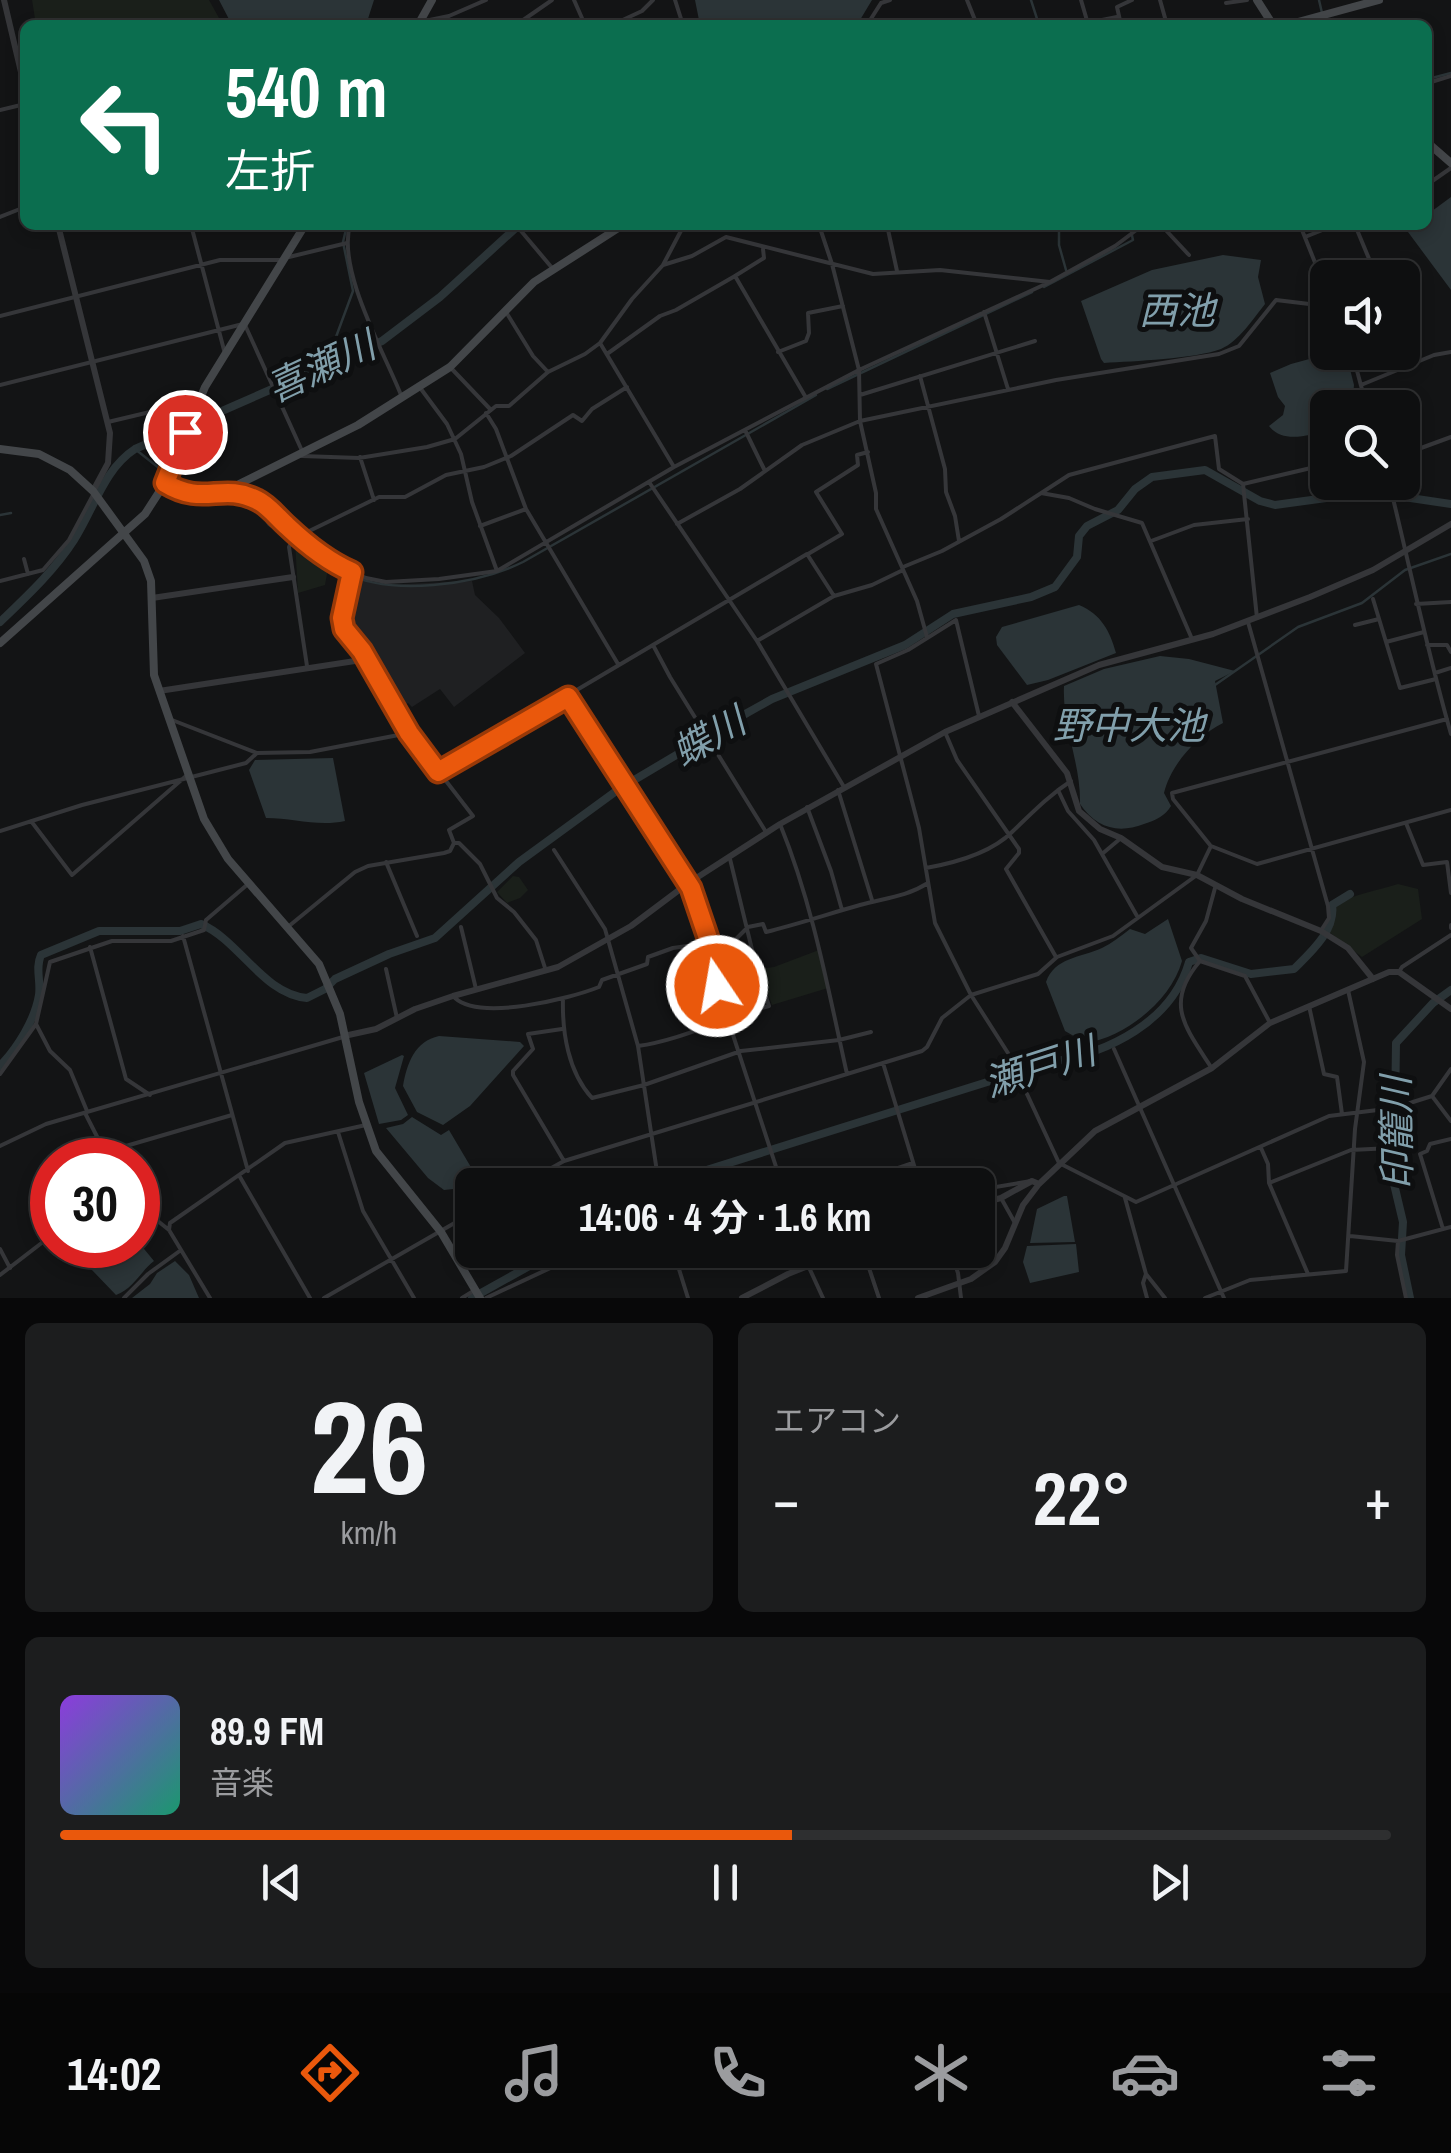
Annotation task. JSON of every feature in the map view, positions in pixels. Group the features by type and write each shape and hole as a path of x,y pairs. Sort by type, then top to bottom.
{"main road":[{"path":"1305,20 1379,0"},
{"path":"1432,147 1451,165"},
{"path":"0,644 145,514 165,483 199,400 302,230"},
{"path":"165,483 192,496 222,492 402,397 450,368 534,282 615,230"},
{"path":"0,449 21,449 56,461 94,493 149,571 152,659 158,691 204,819 217,844 309,950 330,986 376,1151 440,1232 480,1295"}],"street":[{"path":"4,0 3,11 20,71"},
{"path":"432,20 486,0"},
{"path":"523,20 552,0"},
{"path":"623,20 642,11 653,0"},
{"path":"870,20 881,3 890,0"},
{"path":"1120,20 1117,6 1132,0"},
{"path":"1226,3 1247,0"},
{"path":"1103,20 1118,16"},
{"path":"0,580 44,570 63,548 108,463 108,422 59,230"},
{"path":"193,230 225,354"},
{"path":"349,230 345,244 354,280 402,397"},
{"path":"520,230 553,269"},
{"path":"0,385 244,323 300,454 360,457 455,439 496,406 509,406 548,372 600,343 662,265 681,230"},
{"path":"820,230 859,370 860,421 876,509 928,637"},
{"path":"889,230 897,271"},
{"path":"222,492 259,501 339,566 386,582 439,580 497,571 674,467 859,370 1050,282 1136,230"},
{"path":"1166,230 1189,255"},
{"path":"677,524 814,439 860,421 1008,389 1219,354 1239,346 1276,300 1326,306 1326,290 1302,230"},
{"path":"1305,237 1322,230"},
{"path":"1357,230 1370,260"},
{"path":"662,265 692,256 726,238 872,274 940,270 1050,282"},
{"path":"0,316 220,260 282,259 345,244"},
{"path":"607,354 660,316 764,258 763,249"},
{"path":"735,276 806,398"},
{"path":"778,352 806,341 810,333 808,312 843,306"},
{"path":"506,312 533,356 548,372"},
{"path":"984,312 1008,389"},
{"path":"860,395 1035,341"},
{"path":"600,343 674,467"},
{"path":"1361,385 1434,355 1451,352"},
{"path":"450,368 488,412 526,509 618,664"},
{"path":"1357,370 1362,390"},
{"path":"920,376 959,543"},
{"path":"419,386 455,439 497,571"},
{"path":"307,669 288,547 297,535 374,500 390,495 405,497 463,470 484,467 560,427 574,415 582,421 626,387"},
{"path":"108,422 199,400"},
{"path":"745,430 764,470"},
{"path":"757,641 834,596 872,586 959,543 1069,475 1093,466 1157,454 1215,436 1219,470 1243,484 1310,468"},
{"path":"1420,449 1451,437"},
{"path":"438,772 842,534 816,492 858,465 857,456 868,452"},
{"path":"360,457 374,500"},
{"path":"649,482 757,641 841,788 872,902"},
{"path":"1243,484 1258,618"},
{"path":"1041,493 1069,498 1142,523 1192,639"},
{"path":"1393,500 1451,734"},
{"path":"480,526 526,509"},
{"path":"1150,541 1194,525 1248,519"},
{"path":"0,1146 46,1124 376,1029 415,1009 453,996 546,972 608,940 766,832 945,732 1099,665 1258,618 1373,570 1451,524"},
{"path":"807,554 834,596"},
{"path":"24,559 28,574"},
{"path":"289,926 355,872 386,862 450,851 454,843 449,830 473,816 409,733 368,659 342,625 352,572"},
{"path":"152,598 293,578"},
{"path":"1373,599 1400,688 1451,668"},
{"path":"1416,604 1451,602"},
{"path":"1355,625 1379,618"},
{"path":"979,716 956,620 876,664 926,868 934,923 1017,1070 1059,1163 1136,1202 1329,1116 1390,1108 1432,1096 1451,1069"},
{"path":"1248,622 1328,906 1329,918 1321,931"},
{"path":"1386,642 1424,632"},
{"path":"1427,646 1447,645 1451,652"},
{"path":"654,646 766,832"},
{"path":"158,691 368,659"},
{"path":"568,697 687,884 709,941 717,986 776,1168"},
{"path":"1012,702 1071,782 1079,810 1100,829 1121,838 1162,867 1197,875 1242,899 1321,931 1348,948 1373,978"},
{"path":"169,719 257,753 310,752 409,733"},
{"path":"1446,719 1172,793 1173,800 1211,846 1257,864 1451,810"},
{"path":"945,732 958,760 1011,834 1019,853 1006,869 1056,958"},
{"path":"0,832 188,776 246,763 257,753"},
{"path":"31,822 72,875 188,776"},
{"path":"926,868 962,860 1011,834 1026,815 1071,782"},
{"path":"1058,790 1068,810 1089,832 1137,916"},
{"path":"807,808 842,910"},
{"path":"1406,823 1423,865 1448,862 1451,893"},
{"path":"780,824 793,855 830,988 846,1074"},
{"path":"1102,854 1121,838"},
{"path":"454,843 459,843 480,864 497,898 536,940 546,972"},
{"path":"550,1168 564,1160 927,1047 942,1018 972,995 1038,974 1056,958 1113,936 1197,875 1211,846"},
{"path":"554,850 600,920 608,940 638,1046 655,1168"},
{"path":"638,1046 679,1037 728,1016 769,1006 729,856"},
{"path":"386,862 417,936"},
{"path":"0,1074 36,1024 48,965 112,941 151,943 204,930 206,920 249,883"},
{"path":"453,996 468,1007 487,1008 563,998 599,987 602,980 647,964 648,958 659,953 736,939 748,928 764,924 766,932 812,921 912,894 928,883"},
{"path":"1216,883 1206,921 1191,948 1200,961 1246,976 1270,1023"},
{"path":"460,926 476,989"},
{"path":"1399,972 1451,929"},
{"path":"183,936 248,1171"},
{"path":"90,948 126,1079 150,1094"},
{"path":"1200,961 1178,997 1180,1012 1212,1068"},
{"path":"386,969 397,1020"},
{"path":"995,1200 1035,1182 1081,1141 1212,1068 1270,1023 1373,978 1399,972 1451,1009"},
{"path":"1205,1298 1223,1295 1250,1280 1346,1271 1364,1062 1348,990"},
{"path":"563,998 562,1029 573,1066 589,1096 644,1085 740,1051 839,1040 870,1032"},
{"path":"1309,1006 1324,1074 1337,1077 1342,1114"},
{"path":"36,1024 50,1051 70,1070 98,1138"},
{"path":"562,1029 528,1034 533,1049 513,1075 564,1160"},
{"path":"1114,1049 1223,1295"},
{"path":"883,1063 914,1168"},
{"path":"1432,1096 1451,1121"},
{"path":"1269,1183 1354,1150 1391,1148 1390,1108"},
{"path":"154,1138 232,1115"},
{"path":"169,1230 170,1223 285,1143 366,1125"},
{"path":"338,1132 356,1196 414,1298"},
{"path":"1442,1229 1420,1154 1430,1144 1451,1139"},
{"path":"1261,1148 1268,1164 1269,1183 1309,1275"},
{"path":"902,1168 913,1164"},
{"path":"240,1176 310,1298"},
{"path":"995,1186 1028,1179 1035,1182"},
{"path":"918,1298 984,1272 995,1262 1035,1182"},
{"path":"1001,1198 1014,1222"},
{"path":"1125,1198 1146,1274 1165,1298"},
{"path":"160,1223 169,1230 210,1298"},
{"path":"324,1298 455,1223"},
{"path":"1350,1236 1398,1240 1451,1227"},
{"path":"1398,1240 1397,1256 1406,1298"},
{"path":"0,1249 10,1268"},
{"path":"124,1298 181,1250"},
{"path":"0,1276 30,1253"},
{"path":"462,1298 480,1295 545,1268"},
{"path":"679,1268 688,1298"},
{"path":"742,1298 804,1268"},
{"path":"809,1268 824,1298"},
{"path":"868,1268 879,1298"},
{"path":"955,1268 961,1298"},
{"path":"1146,1274 1147,1298"}],"shaded area":[{"path":"32,0 209,0 220,20 35,20"},
{"path":"300,541 329,563 325,585 298,593 295,542"},
{"path":"354,577 385,585 472,581 475,595 499,618 525,653 454,707 440,689 412,707 408,703 399,709 369,655 344,623"},
{"path":"513,876 519,877 528,890 507,903 497,892"},
{"path":"1398,884 1418,889 1422,919 1362,957 1329,932 1336,917 1334,905"},
{"path":"819,950 828,988 772,1005 759,969"}],"water":[{"path":"219,0 374,0 368,20 229,20"},
{"path":"695,0 872,0 860,20 699,20"},
{"path":"1451,197 1451,290 1408,232 1432,230 1432,211"},
{"name":"西池","path":"1223,255 1261,260 1258,277 1265,304 1234,341 1221,349 1196,355 1104,363 1081,301 1152,270"},
{"path":"1310,359 1310,370 1350,370 1354,385 1354,390 1310,390 1310,434 1296,437 1281,435 1269,426 1283,415 1285,406 1270,373"},
{"path":"1079,605 1104,624 1116,653 1027,685 997,645 996,637 1002,627"},
{"name":"野中大池","path":"1160,656 1235,671 1215,681 1223,723 1195,743 1179,762 1164,793 1171,806 1166,812 1134,827 1108,827 1093,819 1080,804 1064,686 1104,669"},
{"path":"333,758 345,821 266,818 249,770 255,760"},
{"path":"1168,919 1182,961 1157,1003 1131,1025 1101,1039 1086,1043 1065,1031 1046,982 1055,968 1102,948 1130,929 1145,934"},
{"path":"439,1036 520,1042 524,1046 470,1106 443,1125 417,1112 403,1086 413,1054"},
{"path":"402,1055 395,1088 408,1115 379,1124 364,1073"},
{"path":"412,1117 441,1135 449,1130 471,1168 455,1168 455,1189 444,1190 428,1178 386,1128"},
{"path":"1064,1196 1075,1242 1030,1243 1037,1209"},
{"path":"1076,1244 1079,1272 1030,1283 1023,1262 1027,1246"},
{"path":"175,1261 189,1275 199,1298 132,1298 157,1273"},
{"path":"91,1268 147,1268 116,1295"}],"waterway":[{"path":"1031,0 1037,20"},
{"path":"1319,0 1322,13"},
{"path":"1432,78 1451,73"},
{"path":"330,364 353,291 343,242 346,230"},
{"name":"喜瀬川","path":"0,622 58,562 107,478 124,457 382,341 440,297 514,230"},
{"path":"1059,230 1066,270"},
{"path":"1044,287 1133,240 1132,230"},
{"path":"827,389 1032,292"},
{"path":"212,497 236,498 262,508 270,526 287,531 336,568 363,580 409,586 458,582 523,562 816,395"},
{"path":"135,449 164,472"},
{"name":"蝶川","path":"0,1066 34,1014 41,955 99,931 180,931 201,924 228,942 277,987 307,998 335,979 435,938 519,862 619,789 747,713 905,645 953,614 1031,597 1055,587 1077,557 1079,536 1087,526 1118,510 1135,489 1152,477 1205,470 1260,501 1275,505 1370,492 1451,504"},
{"path":"172,478 202,491"},
{"path":"0,515 11,513"},
{"path":"1215,685 1298,627 1362,603 1405,570 1451,554"},
{"name":"瀬戸川","path":"713,1168 1115,1042 1153,1018 1168,1002 1189,962 1201,958 1251,974 1294,969 1326,932 1332,905 1350,894"},
{"name":"印籠川","path":"1410,1298 1401,1255 1403,1222 1394,1184 1396,1043 1433,1003 1451,990"},
{"name":"瀬戸川","path":"472,1298 526,1268"}],"route":[{"path":"185,432 165,483 192,496 222,492 259,501 295,534 352,572 342,625 438,772 568,697 691,888 709,941 717,986"}]}
